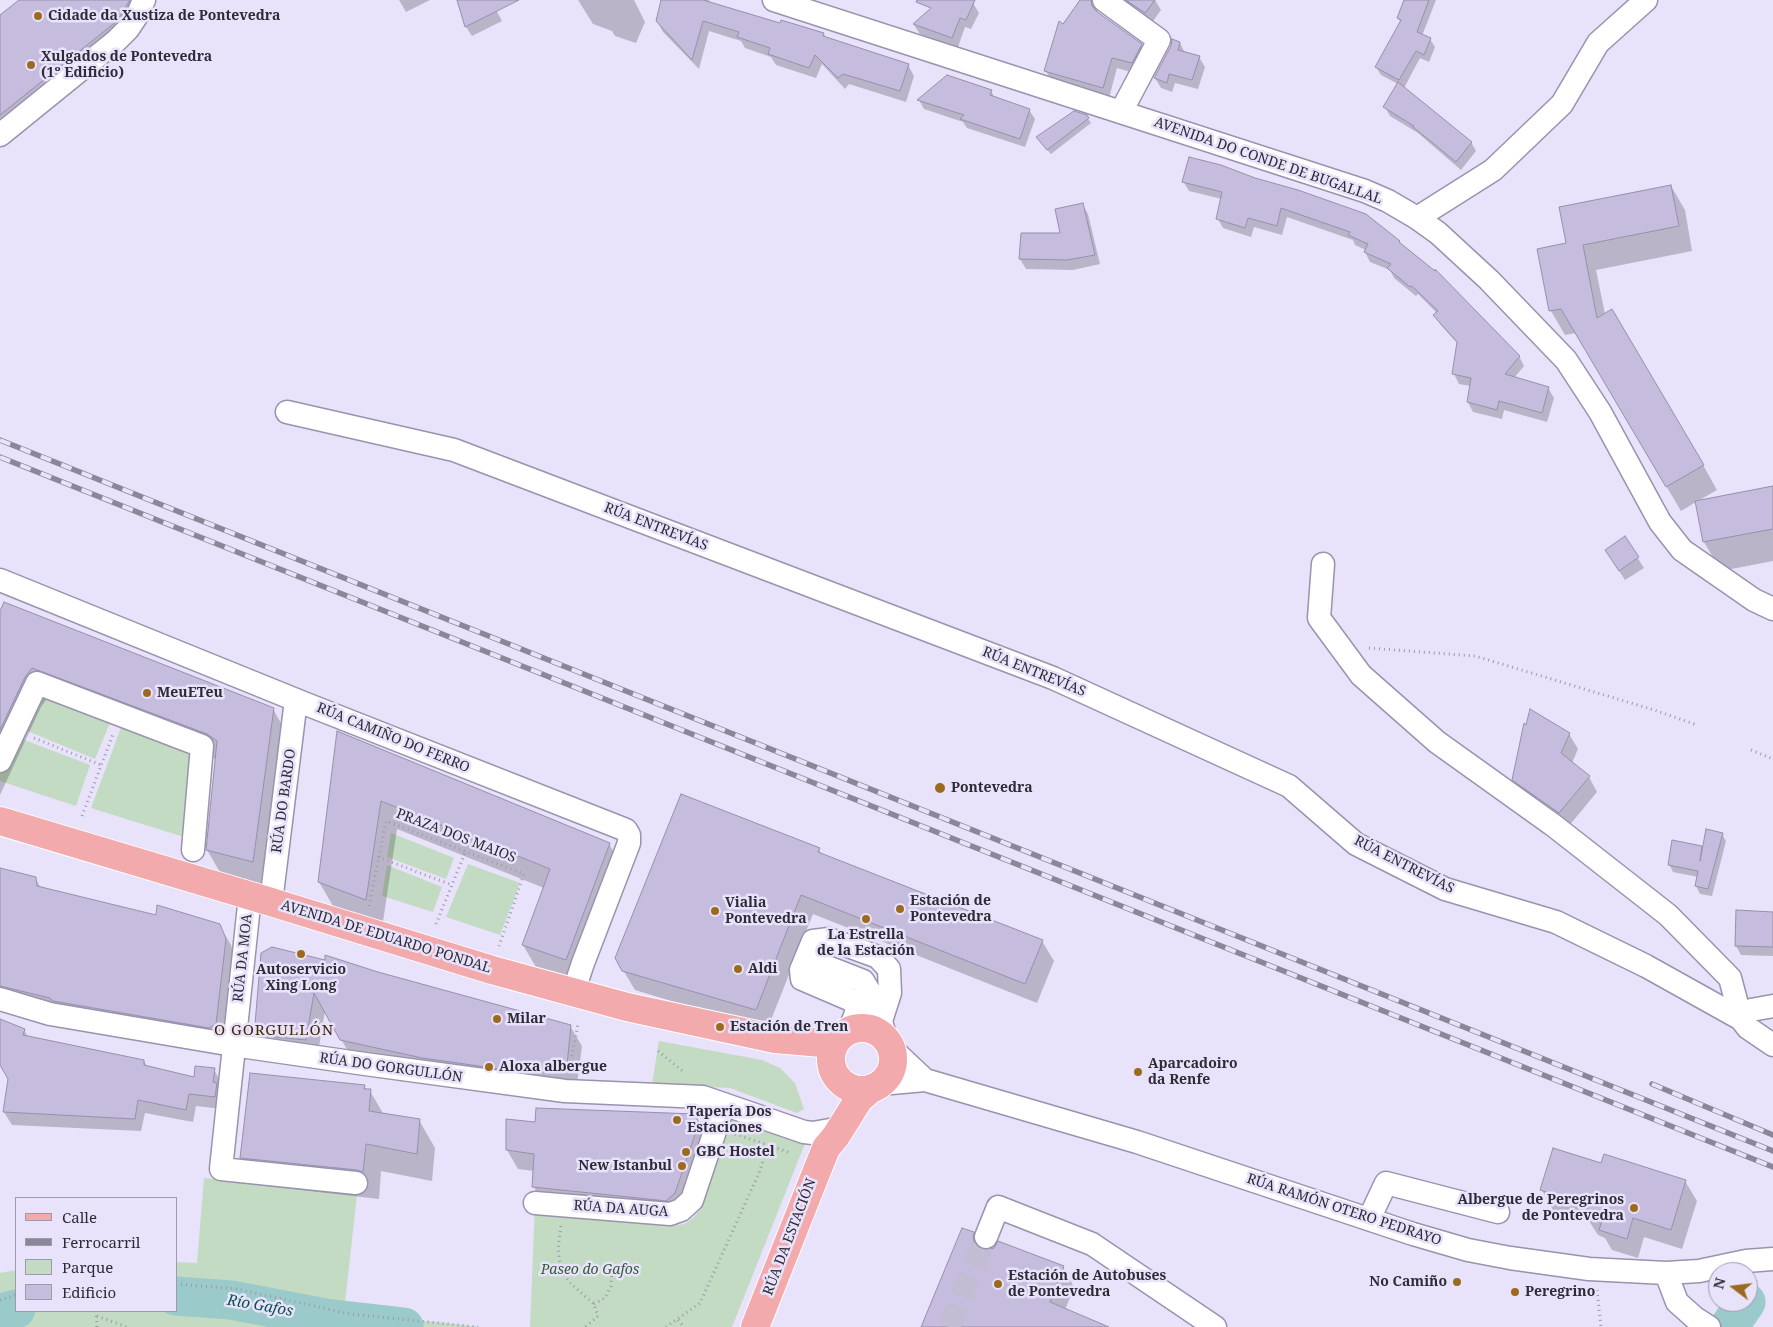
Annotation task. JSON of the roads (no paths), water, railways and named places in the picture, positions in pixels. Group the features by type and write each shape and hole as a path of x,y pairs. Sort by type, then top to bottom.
{"main road":[{"name":"AVENIDA DE EDUARDO PONDAL","path":"0,821 482,967 648,1013 775,1039 865,1038"},
{"path":"865,1038 893,1058 887,1076 876,1086 861,1090 851,1088 836,1076 831,1064 831,1054 865,1038"},
{"name":"AVENIDA DE EDUARDO PONDAL","path":"775,1039 836,1076"},
{"name":"RÚA DA ESTACIÓN","path":"832,1135 836,1076"},
{"name":"RÚA DA ESTACIÓN","path":"755,1327 832,1135 858,1100 876,1086"}],"street":[{"path":"0,135 116,42 138,14 144,0"},
{"name":"AVENIDA DO CONDE DE BUGALLAL","path":"774,0 1365,191 1388,201 1417,218 1438,233 1489,280 1566,360 1600,412 1660,522 1682,550 1754,600 1773,609"},
{"path":"1104,0 1160,40 1121,112"},
{"path":"1417,218 1493,170 1562,104 1598,43 1646,0"},
{"name":"RÚA ENTREVÍAS","path":"287,412 454,450 1053,678 1289,786 1356,844 1436,884 1556,922 1646,966 1741,1019 1748,1028 1773,1045"},
{"path":"1323,564 1319,618 1360,675 1437,742 1553,825 1668,915 1730,978 1741,1019 1751,1010 1773,1006"},
{"name":"RÚA CAMIÑO DO FERRO","path":"0,580 296,700 626,830 629,835 629,843 583,963 574,993"},
{"path":"0,761 37,683 202,746 193,850"},
{"name":"RÚA DO BARDO","path":"260,899 296,700"},
{"name":"RÚA DA MOA","path":"260,899 233,1045 222,1169 356,1183"},
{"path":"829,939 878,957 889,969 890,993 881,1021 865,1038 855,1016 858,1003 802,979 802,970 814,941 829,939"},
{"path":"865,1038 872,996 863,982 819,957 872,973 890,993"},
{"name":"RÚA DO GORGULLÓN","path":"0,999 50,1014 233,1045 565,1091 703,1097 804,1132 832,1135"},
{"name":"RÚA RAMÓN OTERO PEDRAYO","path":"865,1038 925,1080 1137,1142 1468,1250 1589,1269 1666,1274 1699,1271 1773,1259"},
{"name":"RÚA RAMÓN OTERO PEDRAYO","path":"876,1086 925,1080"},
{"name":"RÚA DA AUGA","path":"534,1203 670,1214 682,1210 692,1200 724,1104"},
{"path":"1369,1219 1386,1183 1498,1212"},
{"path":"986,1236 998,1207 1092,1244 1215,1327"},
{"path":"1666,1274 1677,1302 1702,1322"}],"waterway":[{"name":"Río Gafos","path":"178,1296 231,1300 325,1318 404,1327"},
{"name":"Río Gafos","path":"0,1313 15,1309"},
{"name":"Río Gafos","path":"1729,1327 1739,1312"}],"tunnel":[{"path":"949,1327 986,1237"}],"railway":[{"path":"0,440 1773,1151"},
{"path":"0,457 1773,1167"},
{"path":"1652,1084 1773,1135"}],"place":[{"name":"Cidade da Xustiza de Pontevedra","path":"38,16"},
{"name":"Xulgados de Pontevedra (1º Edificio)","path":"31,65"},
{"name":"MeuETeu","path":"147,693"},
{"name":"Pontevedra","path":"940,788"},
{"name":"Estación de Pontevedra","path":"900,909"},
{"name":"Vialia Pontevedra","path":"715,911"},
{"name":"La Estrella de la Estación","path":"866,919"},
{"name":"Autoservicio Xing Long","path":"301,954"},
{"name":"Aldi","path":"738,969"},
{"name":"Milar","path":"497,1019"},
{"name":"Estación de Tren","path":"720,1027"},
{"name":"Aloxa albergue","path":"489,1067"},
{"name":"Aparcadoiro da Renfe","path":"1138,1072"},
{"name":"Tapería Dos Estaciones","path":"677,1120"},
{"name":"GBC Hostel","path":"686,1152"},
{"name":"New Istanbul","path":"682,1166"},
{"name":"Albergue de Peregrinos de Pontevedra","path":"1634,1208"},
{"name":"No Camiño","path":"1457,1282"},
{"name":"Estación de Autobuses de Pontevedra","path":"998,1284"},
{"name":"Peregrino","path":"1515,1292"}],"district":[{"name":"O GORGULLÓN","path":"274,1031"}],"park label":[{"name":"Paseo do Gafos","path":"590,1270"}]}
